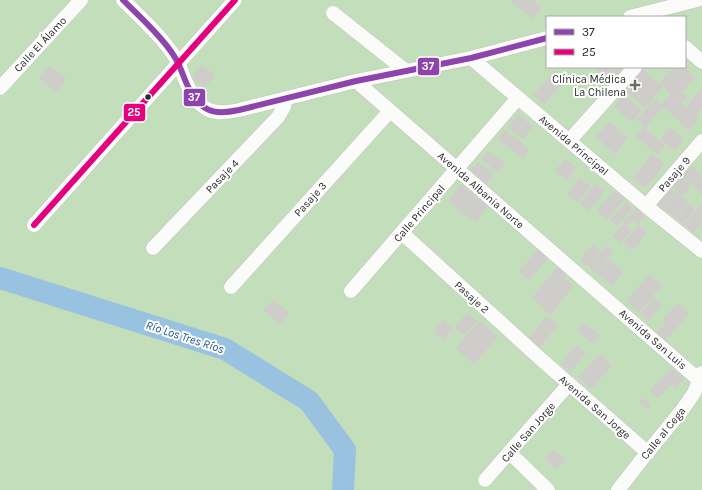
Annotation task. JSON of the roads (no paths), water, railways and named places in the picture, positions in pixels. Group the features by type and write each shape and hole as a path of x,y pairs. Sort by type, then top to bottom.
{"street":[{"name":"Calle El Álamo","path":"0,88 81,0"},
{"path":"124,0 149,26 178,63 188,88 197,101 209,110 222,112 239,110 356,81 471,58 546,38"},
{"path":"34,225 235,0"},
{"path":"648,15 697,0"},
{"path":"333,13 406,71"},
{"path":"686,48 702,62"},
{"name":"Avenida Principal","path":"471,58 569,142 702,251"},
{"path":"569,142 633,68"},
{"name":"Avenida Albania Norte","path":"356,81 456,170 607,299"},
{"name":"Calle Principal","path":"351,291 518,98"},
{"name":"Pasaje 4","path":"153,248 278,117 284,107 286,99"},
{"name":"Pasaje 3","path":"231,287 390,111"},
{"name":"Pasaje 9","path":"646,206 702,141"},
{"name":"Pasaje 2","path":"402,233 543,361"},
{"name":"Avenida San Luis","path":"607,299 701,376"},
{"name":"Avenida San Jorge","path":"543,361 648,453"},
{"name":"Calle al Cega","path":"618,490 683,409 694,393 701,376"},
{"name":"Calle San Jorge","path":"485,480 569,384"},
{"path":"510,453 548,490"}],"waterway":[{"name":"Río Los Tres Ríos","path":"0,278 225,349 309,401 345,450 343,490"}],"place":[{"name":"Clínica Médica La Chilena","path":"635,85"}]}
